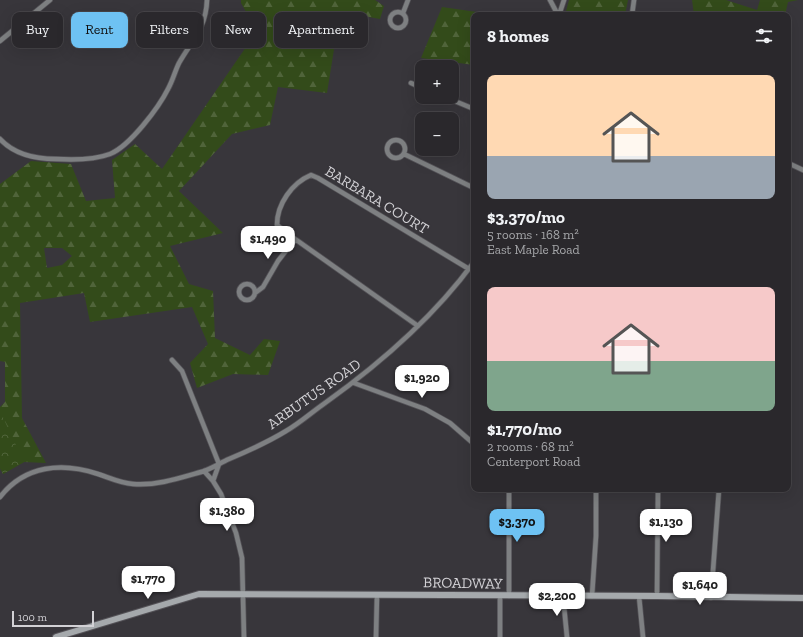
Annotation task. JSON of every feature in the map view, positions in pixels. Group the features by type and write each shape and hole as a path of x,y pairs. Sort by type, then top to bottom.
{"main road":[{"name":"BROADWAY","path":"56,637 198,594 803,598"}],"street":[{"path":"0,40 50,0"},
{"path":"0,139 5,144 22,154 33,158 64,160 98,157 118,150 145,122 161,102 170,86 178,64 200,30 207,0"},
{"path":"402,12 408,0"},
{"path":"550,0 556,12"},
{"path":"559,12 564,0"},
{"path":"632,12 634,0"},
{"path":"411,83 415,85"},
{"path":"459,103 471,108"},
{"path":"394,140 400,141 404,145 404,154 399,158 393,158 388,154 386,148 387,145 394,140"},
{"path":"404,154 471,187"},
{"path":"791,164 803,170"},
{"name":"BARBARA COURT","path":"418,326 294,240 277,225 277,218 280,209 290,191 304,178 311,175 318,178 469,269"},
{"path":"255,293 263,287 271,271 294,240"},
{"name":"ARBUTUS ROAD","path":"0,497 7,488 19,479 39,470 59,466 80,469 118,481 134,484 149,484 204,471 245,452 287,431 354,383 390,354 456,286 471,266"},
{"path":"172,360 182,371 219,464 213,481"},
{"path":"354,383 424,409 450,423 471,441"},
{"path":"204,471 213,481 221,494 229,511 236,533 242,558 244,637"},
{"path":"509,492 509,596"},
{"path":"592,596 596,536 596,492"},
{"path":"657,596 658,492"},
{"path":"711,598 719,492"},
{"path":"376,637 377,595"},
{"path":"500,596 500,637"},
{"path":"563,596 567,637"},
{"path":"639,596 643,637"}],"green space":[{"path":"241,0 375,0 384,6 380,19 368,17 368,12 274,12 274,48 334,48 327,93 278,87 270,125 232,134 179,191 223,233 170,246 189,284 213,291 215,338 250,355 264,339 280,341 268,375 233,374 197,388 190,363 208,344 192,307 90,322 84,293 20,303 22,418 46,463 24,462 3,474 0,468 0,407 5,402 5,362 0,361 0,184 31,161 71,164 86,201 115,198 112,160 135,144 162,169 245,48 266,48 266,12 246,12","holes":["44,248 62,248 72,256 62,265 47,268"]},
{"path":"569,0 628,0 626,12 566,12"},
{"path":"692,0 726,0 757,10 760,0 798,0 788,2 786,12 694,12"},
{"path":"442,7 477,12 471,12 471,65 459,63 459,60 436,60 421,58"},
{"path":"0,411 24,462 3,474 0,468"}]}
